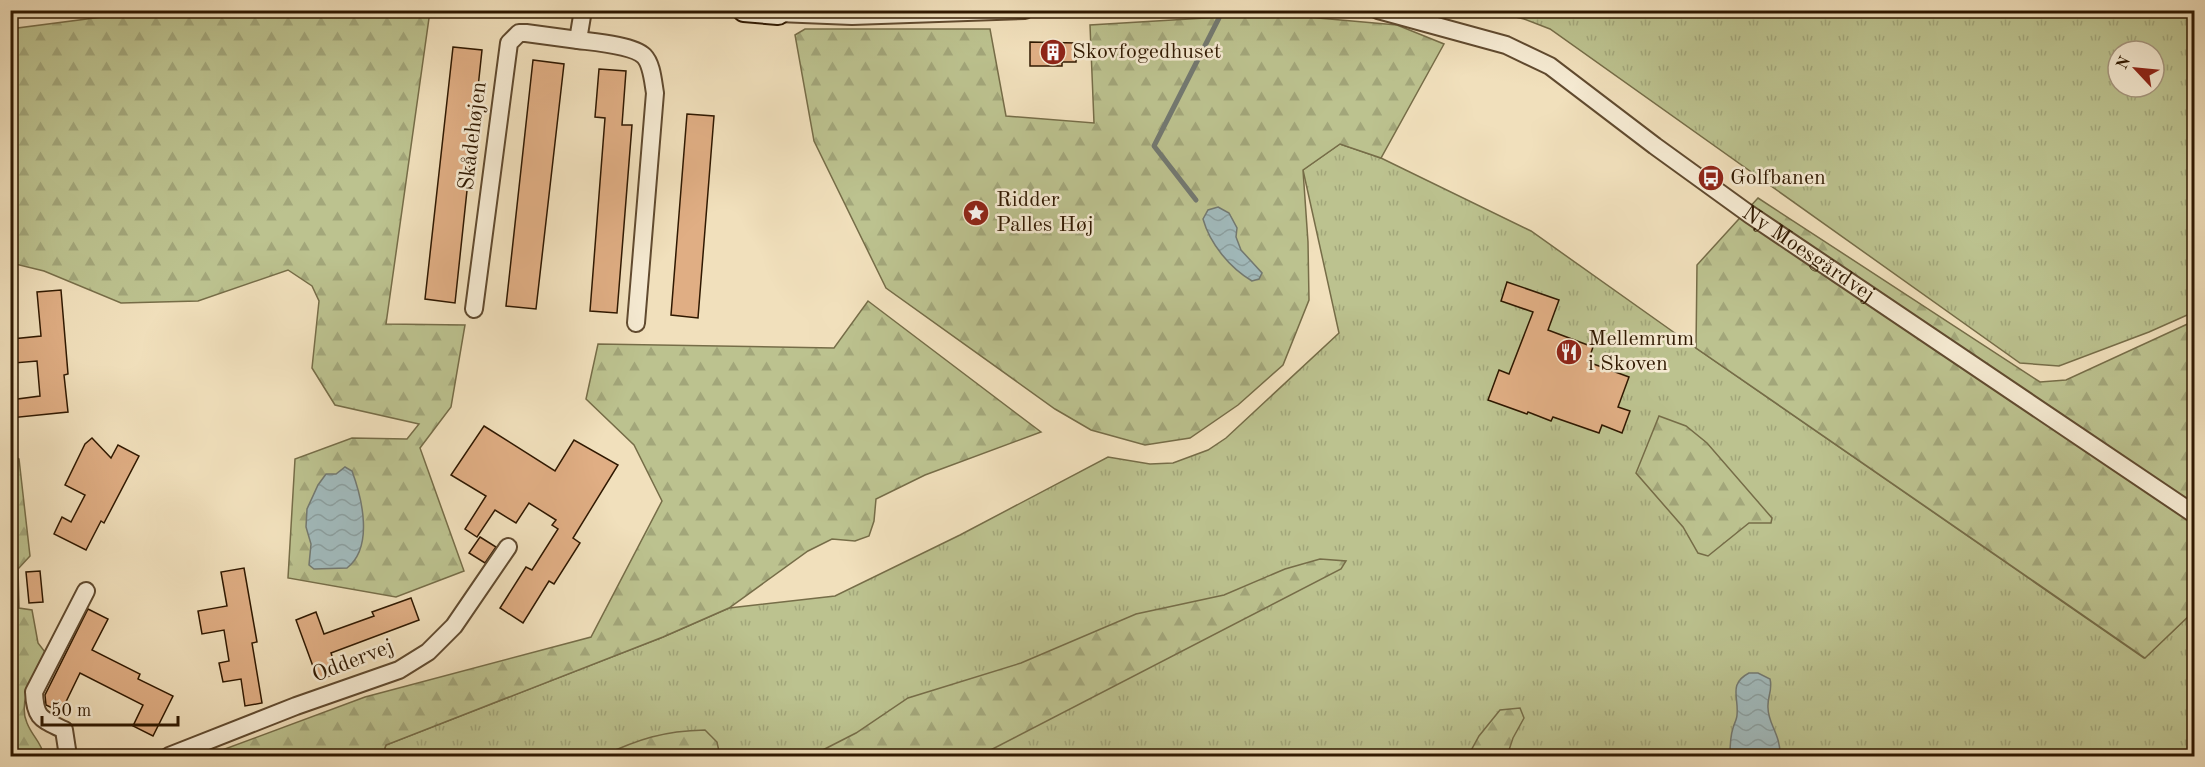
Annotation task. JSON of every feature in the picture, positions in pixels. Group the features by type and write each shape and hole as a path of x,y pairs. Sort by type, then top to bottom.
{"street":[{"path":"578,40 583,10"},
{"path":"744,10 852,16 1025,10"},
{"name":"Ny Moesgårdvej","path":"1378,10 1506,45 1550,66 1749,214 2194,514"},
{"name":"Skådehøjen","path":"474,309 509,43 519,33 526,33 633,50 643,55 648,64 655,93 636,323"},
{"name":"Oddervej","path":"169,756 296,706 399,670 428,652 454,626 508,547"},
{"path":"68,756 64,730 41,719 35,708 34,692 86,591"}],"green space":[{"path":"156,10 430,11 386,324 465,325 451,407 420,448 464,571 396,597 288,578 295,459 352,438 407,439 419,424 335,405 312,368 319,301 312,286 288,270 198,301 121,303 44,271 11,263 10,29"},
{"path":"1491,11 2194,11 2194,312 2149,332 2059,366 2020,363 1550,29 1524,19"},
{"path":"1273,14 1397,25 1444,44 1381,158 1340,144 1303,170 1309,300 1283,365 1238,405 1190,438 1145,445 1091,430 1055,409 886,288 814,141 795,35 805,29 990,29 1006,116 1094,123 1090,25"},
{"path":"1340,144 1381,158 1531,231 2144,658 2194,611 2194,756 382,756 386,745 663,637 729,608 835,596 960,535 1108,457 1150,464 1173,463 1208,450 1226,438 1339,333 1303,170"},
{"path":"1758,198 2040,382 2066,380 2194,321 2194,611 2145,658 1696,348 1697,265"},
{"path":"868,301 1041,432 925,475 876,499 874,521 869,536 855,541 832,539 808,551 729,608 663,637 386,745 382,756 206,756 365,697 591,637 662,501 634,445 586,399 598,344 834,348"},
{"path":"1659,416 1686,426 1707,443 1772,518 1771,523 1749,523 1708,556 1698,553 1683,527 1636,473"},
{"path":"10,454 19,459 30,556 18,569 19,608 32,610 38,643 45,652 26,696 25,714 29,728 44,756 11,756"},
{"path":"1320,559 1346,561 1341,569 979,756 811,756 856,733 908,698 1021,663 1136,614 1224,595 1285,569"},
{"path":"1520,708 1524,718 1513,738 1507,756 1468,756 1479,736 1500,710"},
{"path":"705,730 717,742 720,756 602,756 652,737 676,732"}],"water":[{"path":"1218,207 1229,213 1237,228 1236,237 1241,250 1262,273 1259,279 1252,281 1244,276 1216,246 1203,219 1208,210"},
{"path":"345,467 352,471 362,508 361,548 347,568 314,569 309,565 311,544 306,527 307,509 326,474 336,474"},
{"path":"1749,673 1758,673 1770,679 1769,714 1779,742 1780,756 1730,756 1731,735 1737,717 1737,686"}],"building":[{"name":"Skovfogedhuset","path":"1030,42 1076,43 1076,62 1062,62 1062,66 1030,66"},
{"path":"453,47 482,50 455,303 425,299"},
{"path":"533,60 564,64 536,309 506,306"},
{"path":"599,69 626,71 622,125 632,125 617,313 590,311 605,118 595,117"},
{"path":"687,114 714,116 698,318 671,315"},
{"path":"1507,282 1559,300 1548,330 1593,347 1588,362 1629,377 1618,407 1630,411 1622,433 1602,425 1599,433 1553,417 1551,421 1528,412 1527,414 1488,400 1499,370 1509,374 1533,312 1501,301"},
{"path":"61,290 68,374 64,375 68,412 10,418 10,400 40,396 37,361 14,363 12,339 41,336 37,292"},
{"path":"484,426 555,471 574,440 618,465 573,538 580,543 554,584 549,581 523,623 500,608 526,567 532,570 558,529 552,525 556,520 529,503 516,523 495,510 477,537 465,529 486,496 451,475"},
{"path":"92,438 111,458 118,445 139,456 104,523 101,521 86,550 54,534 62,517 71,522 85,495 65,485 85,444"},
{"path":"480,537 496,547 485,563 469,553"},
{"path":"244,568 257,642 252,643 262,703 245,706 241,679 223,682 219,663 229,661 224,630 202,634 198,611 227,606 221,572"},
{"path":"40,571 43,602 29,603 26,572"},
{"path":"411,598 419,620 331,653 338,673 318,680 296,620 316,612 324,634 374,616 372,612"},
{"path":"88,609 108,619 92,650 140,674 138,679 173,696 153,736 133,726 143,705 80,673 61,712 46,705 45,695"}],"waterway":[{"path":"1196,200 1154,146 1219,18"}],"place":[{"name":"Skovfogedhuset","path":"1053,52"},
{"name":"Golfbanen","path":"1711,178"},
{"name":"Ridder Palles Høj","path":"976,213"},
{"name":"Mellemrum i Skoven","path":"1569,352"}]}
